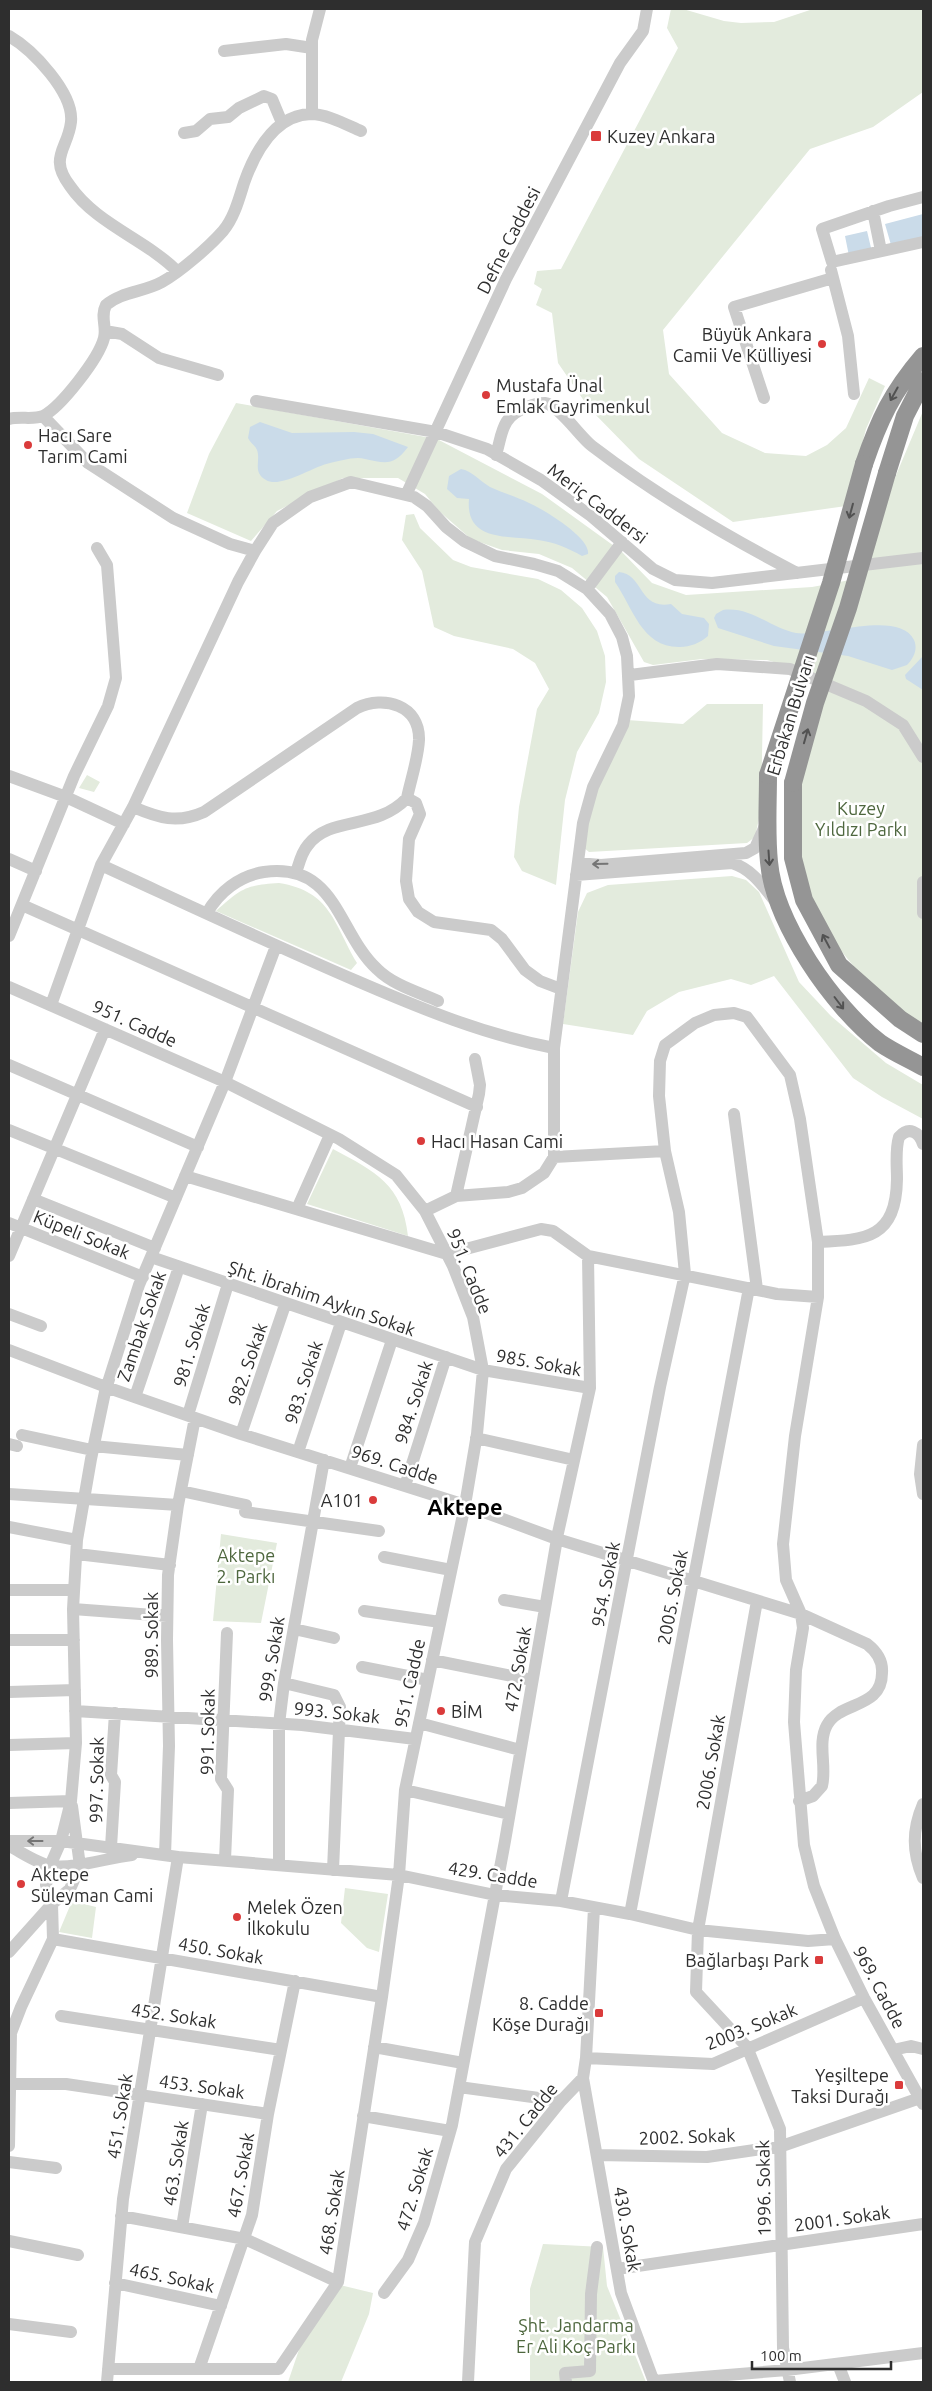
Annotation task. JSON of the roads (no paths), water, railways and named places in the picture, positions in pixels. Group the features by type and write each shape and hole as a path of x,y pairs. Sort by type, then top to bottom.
{"highway":[{"name":"Erbakan Bulvarı","path":"923,356 901,382 877,424 864,464 832,583 768,775 767,819 769,864 782,910 808,962 844,1010 881,1043 923,1067"},
{"name":"Erbakan Bulvarı","path":"923,381 905,416 848,608 815,703 793,783 793,858 804,900 838,965 900,1019 923,1034"}],"street":[{"path":"312,114 312,48 320,9"},
{"name":"Defne Caddesi","path":"407,493 506,279 620,63 643,31 647,9"},
{"path":"9,36 19,42 35,57 68,100 71,121 69,132 60,150 60,159 62,174 69,186 83,202 161,255 177,271"},
{"path":"224,51 286,44 312,48"},
{"path":"184,132 196,131 210,119 228,117 239,108 264,96 272,99 282,123"},
{"path":"9,419 42,416 72,390 89,368 104,340 103,312 111,301 162,282 223,231 234,213 248,172 264,142 282,123 312,114 361,131"},
{"path":"854,394 848,336 833,278 832,262 822,229 873,211 923,197"},
{"path":"873,211 881,251"},
{"path":"832,262 923,242"},
{"path":"764,398 734,307 833,278"},
{"path":"105,331 122,334 159,358 218,375"},
{"name":"Meriç Caddersi","path":"256,401 436,432 487,449 541,480 654,569 675,580 712,583 923,558"},
{"path":"496,455 506,421 512,414 544,403 554,406 585,439 607,457 682,508 745,547 797,573"},
{"path":"42,416 88,463 173,518 230,544 255,551"},
{"path":"51,1005 76,930 101,865 133,807 238,582 273,523 310,496 351,482 407,493 421,501 456,536 484,552 547,567 568,577 587,589 604,606 618,629 627,656 630,675 627,712 588,802 577,869 554,1048 554,1158 544,1173 522,1188 508,1192 456,1196 425,1211"},
{"path":"587,589 622,542"},
{"path":"9,936 74,776 108,706 116,678 107,565 97,548"},
{"path":"630,675 717,664 790,668 866,701 904,725 923,757"},
{"path":"133,807 169,820 192,817 204,812 357,708 381,701 402,706 412,718 419,740 407,798 385,815 322,832 303,852 296,873"},
{"path":"9,776 66,797 124,824"},
{"path":"407,798 416,803 420,814 409,839 406,881 409,899 418,912 434,922 491,930 502,939 524,970 540,981 561,989"},
{"path":"577,869 601,865 746,853 755,848 763,834 767,819"},
{"path":"9,859 36,871"},
{"path":"577,869 732,863 742,866 752,873 782,910"},
{"path":"101,865 276,946 455,1022 505,1037 554,1048"},
{"path":"207,913 222,892 245,878 272,871 296,873 317,884 328,894 362,953 378,970 388,978 438,1001"},
{"path":"923,882 923,913"},
{"path":"22,905 477,1107"},
{"path":"9,2146 12,2033 53,1939 52,1904 46,1885 50,1866 61,1841 71,1801 76,1743 73,1609 78,1540 93,1448 106,1387 143,1277 225,1082 276,946"},
{"name":"951. Cadde","path":"9,987 225,1082 330,1135 396,1175 425,1211 447,1254 473,1317 483,1370 476,1438 465,1505 405,1790 399,1874"},
{"name":"954. Sokak","path":"561,1901 685,1274 679,1212 665,1151 659,1096 660,1061 665,1045 694,1023 714,1015 734,1012 747,1017 790,1075 800,1119 818,1242"},
{"path":"9,1256 15,1225 33,1199 105,1029"},
{"path":"456,1196 477,1107 480,1085 475,1059"},
{"path":"9,1065 78,1093 198,1147"},
{"name":"2005. Sokak","path":"630,1914 693,1581 753,1289 734,1114"},
{"path":"9,1130 176,1198"},
{"path":"818,1242 854,1240 878,1230 890,1216 896,1198 899,1137 906,1131 912,1131 919,1134 923,1144"},
{"path":"297,1210 330,1135"},
{"path":"554,1158 665,1151"},
{"path":"185,1176 447,1254 541,1229 553,1231 588,1256 777,1294 818,1297"},
{"name":"Şht. İbrahim Aykın Sokak","path":"33,1199 153,1253 179,1267 483,1370"},
{"name":"Küpeli Sokak","path":"15,1225 143,1277"},
{"name":"969. Cadde","path":"818,1242 818,1297 795,1436 782,1544 786,1580 800,1614 803,1628 794,1704 799,1801 808,1865 835,1939 864,1998 921,2101"},
{"name":"472. Sokak","path":"384,2293 408,2260 424,2223 450,2131 459,2087 557,1539 590,1388 588,1256"},
{"name":"Zambak Sokak","path":"135,1397 179,1267"},
{"name":"981. Sokak","path":"192,1416 228,1284"},
{"name":"982. Sokak","path":"242,1434 285,1304"},
{"path":"9,1314 41,1326"},
{"name":"983. Sokak","path":"298,1452 341,1323"},
{"path":"350,1468 392,1340"},
{"name":"969. Cadde","path":"9,1350 106,1387 242,1434 465,1505 557,1539 800,1614 867,1644 879,1657 882,1670 879,1689 870,1699 839,1713 826,1726 823,1741 822,1786 813,1796 799,1801"},
{"name":"984. Sokak","path":"405,1486 446,1357"},
{"name":"985. Sokak","path":"483,1370 590,1388"},
{"name":"989. Sokak","path":"172,1856 168,1616 170,1565 178,1505 188,1455 192,1416"},
{"path":"476,1438 574,1460"},
{"path":"16,1442 188,1455"},
{"path":"923,1445 920,1474 923,1494"},
{"name":"999. Sokak","path":"279,1865 279,1724 284,1683 324,1460"},
{"path":"181,1490 246,1505 245,1512 379,1530"},
{"path":"9,1494 178,1505"},
{"path":"9,1527 78,1540"},
{"path":"77,1554 170,1565"},
{"path":"384,1557 451,1570"},
{"path":"9,1590 74,1590"},
{"path":"504,1600 545,1607"},
{"name":"2006. Sokak","path":"698,1930 757,1601"},
{"path":"73,1609 168,1616"},
{"path":"364,1611 440,1622"},
{"path":"294,1629 334,1638"},
{"name":"991. Sokak","path":"224,1860 228,1790 221,1779 227,1633"},
{"path":"9,1640 74,1640"},
{"path":"432,1660 532,1680"},
{"path":"362,1667 428,1680"},
{"path":"284,1683 334,1695 340,1707 333,1870"},
{"path":"9,1692 75,1690"},
{"name":"993. Sokak","path":"75,1711 279,1724 415,1739"},
{"name":"997. Sokak","path":"112,1847 115,1782 111,1775 115,1713"},
{"path":"419,1723 520,1750"},
{"path":"9,1745 76,1743"},
{"path":"405,1790 509,1814"},
{"path":"9,1803 71,1801"},
{"path":"11,1945 52,1904 70,1889 80,1866 71,1801"},
{"path":"923,1804 917,1818 914,1840 916,1862 923,1878"},
{"path":"9,1841 61,1841 145,1853"},
{"path":"9,1846 50,1866 80,1866 98,1860 145,1853"},
{"name":"429. Cadde","path":"145,1853 399,1874 494,1895 561,1901 630,1914 698,1930 808,1941 835,1939"},
{"name":"451. Sokak","path":"108,2382 121,2216 161,1957 172,1856"},
{"name":"468. Sokak","path":"108,2368 280,2370 338,2282 399,1874"},
{"name":"431. Cadde","path":"468,2382 475,2242 506,2169 582,2078 586,2058 594,1908"},
{"name":"1996. Sokak","path":"698,1930 696,1992 747,2048 780,2129 782,2146 783,2348 789,2376"},
{"name":"450. Sokak","path":"53,1939 382,1997"},
{"name":"467. Sokak","path":"199,2369 252,2215 268,2114 295,1981"},
{"name":"2003. Sokak","path":"586,2058 713,2064 864,1998"},
{"name":"452. Sokak","path":"61,2016 281,2050"},
{"path":"893,2050 910,2046 923,2049"},
{"path":"374,2047 463,2063"},
{"name":"430. Sokak","path":"582,2078 621,2293 654,2382"},
{"name":"453. Sokak","path":"10,2084 66,2084 268,2114"},
{"path":"459,2087 561,2101"},
{"name":"2002. Sokak","path":"597,2155 707,2157 782,2146 921,2101"},
{"name":"463. Sokak","path":"182,2227 202,2104"},
{"path":"364,2116 450,2131"},
{"path":"9,2162 56,2168"},
{"path":"121,2216 245,2239 338,2282"},
{"name":"2001. Sokak","path":"617,2269 781,2243 923,2224"},
{"path":"9,2241 78,2255"},
{"path":"566,2382 565,2373 590,2371 591,2294 597,2247"},
{"name":"465. Sokak","path":"115,2283 221,2306"},
{"path":"9,2324 71,2332"},
{"path":"654,2382 789,2376 838,2364 923,2354"},
{"path":"838,2364 845,2382"}],"water":[{"path":"923,214 923,237 891,245 885,224"},
{"path":"867,231 872,252 849,256 845,236"},
{"path":"260,422 292,433 354,432 373,434 408,447 393,461 378,462 361,458 348,459 323,465 280,482 272,482 266,480 259,473 257,450 248,438 250,427"},
{"path":"461,469 472,474 490,487 545,511 582,540 587,547 588,554 582,556 550,542 503,536 482,530 474,523 470,513 469,499 457,498 447,489 449,476"},
{"path":"619,572 627,574 633,579 652,602 671,604 682,614 704,618 709,624 708,636 702,641 684,647 667,646 656,641 640,625 615,582 615,576"},
{"path":"723,610 742,611 796,633 860,626 893,626 906,631 914,640 915,650 912,659 907,665 892,670 848,656 774,646 718,628 714,618 716,614"},
{"path":"923,656 923,690 906,679 905,675"}],"place":[{"name":"Kuzey Ankara","path":"596,136"},
{"name":"Büyük Ankara Camii Ve Külliyesi","path":"822,344"},
{"name":"Mustafa Ünal Emlak Gayrimenkul","path":"486,395"},
{"name":"Hacı Sare Tarım Cami","path":"28,445"},
{"name":"Hacı Hasan Cami","path":"421,1141"},
{"name":"A101","path":"373,1500"},
{"name":"BİM","path":"441,1711"},
{"name":"Aktepe Süleyman Cami","path":"21,1884"},
{"name":"Melek Özen İlkokulu","path":"237,1917"},
{"name":"Bağlarbaşı Park","path":"819,1960"},
{"name":"8. Cadde Köşe Durağı","path":"599,2013"},
{"name":"Yeşiltepe Taksi Durağı","path":"899,2085"}],"district":[{"name":"Aktepe","path":"465,1506"}],"park label":[{"name":"Kuzey Yıldızı Parkı","path":"861,818"},
{"name":"Aktepe 2. Parkı","path":"246,1565"},
{"name":"Şht. Jandarma Er Ali Koç Parkı","path":"576,2335"}]}
